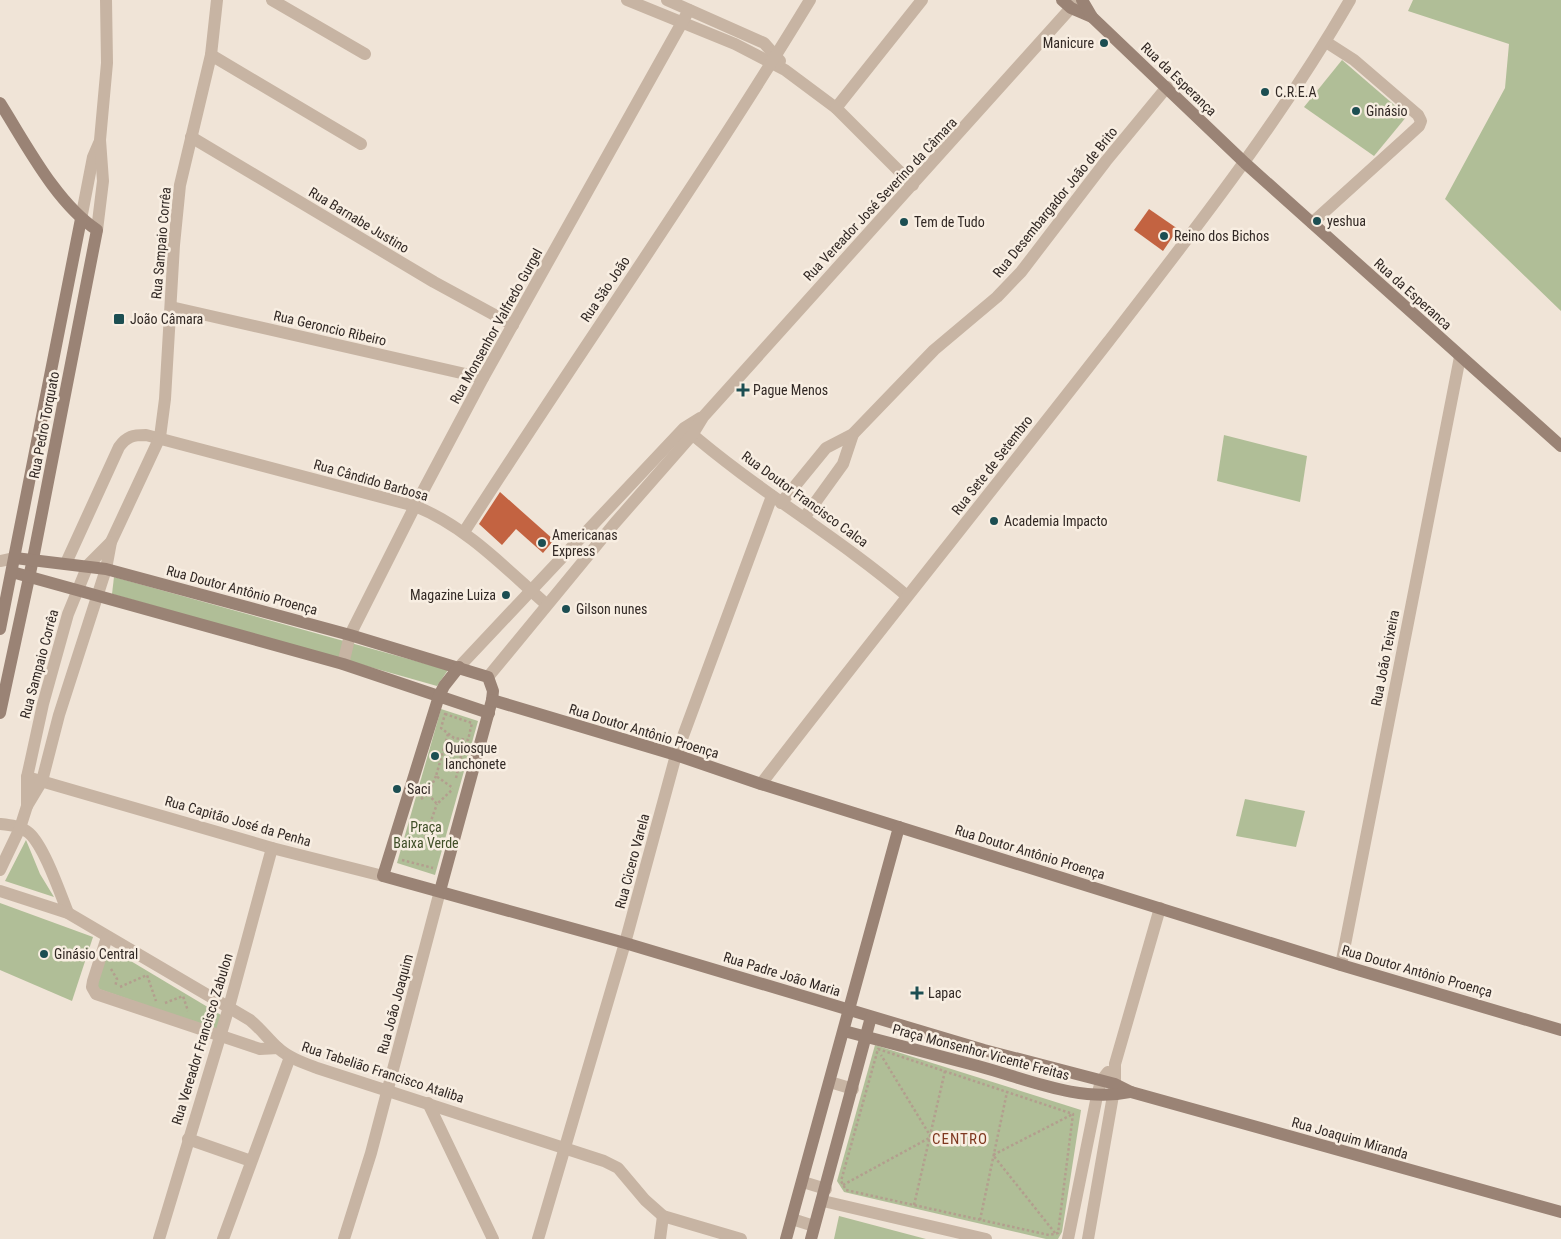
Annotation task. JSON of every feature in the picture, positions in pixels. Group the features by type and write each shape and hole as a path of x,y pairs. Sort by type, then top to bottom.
{"main road":[{"name":"Rua da Esperança","path":"1082,0 1092,17"},
{"name":"Rua da Esperança","path":"1070,3 1092,17 1245,163"},
{"path":"1,106 66,204 80,219 96,230"},
{"name":"Rua da Esperanca","path":"1245,163 1561,446"},
{"name":"Rua Pedro Torquato","path":"0,629 80,219"},
{"name":"Rua Pedro Torquato","path":"0,714 6,660 33,559 96,230"},
{"name":"Rua Doutor Antônio Proença","path":"15,558 66,562 106,569 350,635 459,667"},
{"path":"12,572 77,588 343,664 489,713"},
{"path":"384,876 439,696 444,686 459,667 488,677 493,691 489,713 440,891"},
{"name":"Rua Doutor Antônio Proença","path":"492,700 676,755 899,828 1341,965 1561,1030"},
{"path":"786,1239 899,828"},
{"name":"Rua Capitão José da Penha","path":"384,876 440,891"},
{"name":"Rua Padre João Maria","path":"440,891 625,943 984,1050 1101,1081 1113,1090"},
{"path":"811,1239 871,1017"},
{"name":"Praça Monsenhor Vicente Freitas","path":"844,1031 979,1066 1054,1088 1097,1096 1113,1090"},
{"path":"979,1066 984,1050"},
{"name":"Rua Joaquim Miranda","path":"1113,1090 1131,1092 1561,1212"}],"street":[{"name":"Rua Pedro Torquato","path":"96,230 103,181 100,140 108,34 106,0"},
{"name":"Rua Sampaio Corrêa","path":"0,870 20,828 27,806 42,782 59,715 106,569 111,542 160,438 180,184 211,55 217,0"},
{"path":"272,0 365,54"},
{"path":"627,0 774,60"},
{"path":"667,0 764,43 774,60 836,108 913,185"},
{"name":"Rua São João","path":"464,532 568,370 700,176 810,0"},
{"path":"836,108 922,0"},
{"path":"1312,223 1420,126 1421,121 1418,115 1354,60 1326,42 1350,0"},
{"name":"Rua Vereador José Severino da Câmara","path":"459,667 602,514 703,417 779,330 913,185 1070,3"},
{"name":"Rua Monsenhor Valfredo Gurgel","path":"343,664 350,635 483,378 689,10"},
{"name":"Rua Sete de Setembro","path":"761,784 1052,414 1245,163 1326,42"},
{"path":"211,55 361,144"},
{"name":"Rua Desembargador João de Brito","path":"777,499 826,448 853,434 934,350 997,297 1021,272 1106,161 1167,87"},
{"name":"Rua Barnabe Justino","path":"191,137 426,277 513,325"},
{"name":"Rua Pedro Torquato","path":"80,219 93,157 100,140"},
{"name":"Rua Geroncio Ribeiro","path":"171,307 483,378"},
{"name":"Rua João Teixeira","path":"1341,965 1460,357"},
{"name":"Rua Vereador José Severino da Câmara","path":"488,677 688,431"},
{"name":"Rua Doutor Francisco Calca","path":"688,431 777,499 851,551 908,596"},
{"name":"Rua Desembargador João de Brito","path":"804,518 843,464 853,434"},
{"name":"Rua Cândido Barbosa","path":"66,562 119,447 125,439 132,435 160,438 416,506 438,515 464,532 546,604"},
{"name":"Rua Cicero Varela","path":"538,1239 563,1147 625,943 676,755 777,499"},
{"path":"602,514 614,524"},
{"name":"Rua Sampaio Corrêa","path":"27,806 28,777 43,704 68,614 88,565 111,542"},
{"path":"0,561 15,558"},
{"path":"0,566 12,572"},
{"name":"Rua Capitão José da Penha","path":"28,777 272,848 384,876"},
{"path":"0,824 20,828 29,833 36,841 55,880 68,913"},
{"name":"Rua Vereador Francisco Zabulon","path":"159,1239 229,1007 272,848"},
{"name":"Rua João Joaquim","path":"344,1239 371,1153 440,891"},
{"name":"Rua Tabelião Francisco Ataliba","path":"0,892 68,913 229,1007 264,1031 278,1048 290,1056 317,1068 563,1147 618,1168 645,1200 663,1216 741,1239"},
{"path":"1088,1239 1113,1090 1115,1064 1160,908"},
{"path":"107,937 93,981 92,987 96,994 260,1049 278,1048"},
{"path":"224,1239 290,1056"},
{"path":"1068,1239 1101,1081 1115,1064"},
{"path":"830,1082 853,1089"},
{"path":"428,1103 493,1239"},
{"path":"188,1139 251,1161"},
{"path":"803,1182 824,1195 986,1239"},
{"path":"660,1239 663,1216"},
{"path":"792,1219 814,1226"}],"path":[{"path":"445,714 472,723 468,740 454,738 448,734 441,728 445,714"},
{"path":"418,802 428,794 436,776 448,734"},
{"path":"423,843 437,804 453,789 465,739"},
{"path":"436,776 453,789"},
{"path":"428,794 437,804"},
{"path":"405,844 409,840 411,830"},
{"path":"403,852 402,860 433,869 437,849 409,840"},
{"path":"106,970 109,962"},
{"path":"114,963 111,970 117,979 114,990"},
{"path":"139,970 154,979"},
{"path":"107,988 114,990 147,975"},
{"path":"147,975 158,1006"},
{"path":"175,992 189,1000"},
{"path":"149,1003 158,1006 182,996"},
{"path":"182,996 190,1017 182,1014"},
{"path":"878,1049 1073,1114"},
{"path":"878,1049 931,1137"},
{"path":"878,1049 841,1181 846,1190 1049,1236 1058,1233 1073,1114"},
{"path":"914,1205 945,1071"},
{"path":"980,1220 1007,1092"},
{"path":"993,1155 1073,1114"},
{"path":"843,1185 931,1137"},
{"path":"993,1155 1055,1234"}],"green space":[{"path":"1413,0 1561,0 1561,311 1445,199 1505,88 1509,44 1408,11"},
{"name":"Ginásio","path":"1342,60 1407,116 1374,156 1304,107"},
{"path":"1224,435 1307,456 1300,502 1217,481"},
{"path":"114,577 448,670 437,686 112,594"},
{"name":"Praça Baixa Verde","path":"441,709 478,721 435,875 397,863"},
{"path":"1245,799 1305,811 1296,847 1236,836"},
{"path":"26,840 40,874 54,897 5,881"},
{"name":"Ginásio Central","path":"0,903 93,937 72,1001 0,970"},
{"path":"109,948 221,1015 217,1030 96,988"},
{"path":"875,1045 1081,1110 1062,1232 1058,1239 1046,1239 844,1192 837,1181"},
{"path":"839,1216 926,1239 834,1239"}],"building":[{"path":"1149,209 1178,229 1163,251 1134,230"},
{"path":"500,492 554,540 543,553 516,529 502,545 479,524"}],"place":[{"name":"Manicure","path":"1104,43"},
{"name":"C.R.E.A","path":"1265,92"},
{"name":"Ginásio","path":"1356,111"},
{"name":"yeshua","path":"1317,221"},
{"name":"Tem de Tudo","path":"904,222"},
{"name":"Reino dos Bichos","path":"1164,236"},
{"name":"João Câmara","path":"119,319"},
{"name":"Pague Menos","path":"743,390"},
{"name":"Academia Impacto","path":"994,521"},
{"name":"Americanas Express","path":"542,543"},
{"name":"Magazine Luiza","path":"506,595"},
{"name":"Gilson nunes","path":"566,609"},
{"name":"Quiosque lanchonete","path":"435,756"},
{"name":"Saci","path":"397,789"},
{"name":"Ginásio Central","path":"44,954"},
{"name":"Lapac","path":"917,993"}],"district":[{"name":"CENTRO","path":"960,1139"}]}
